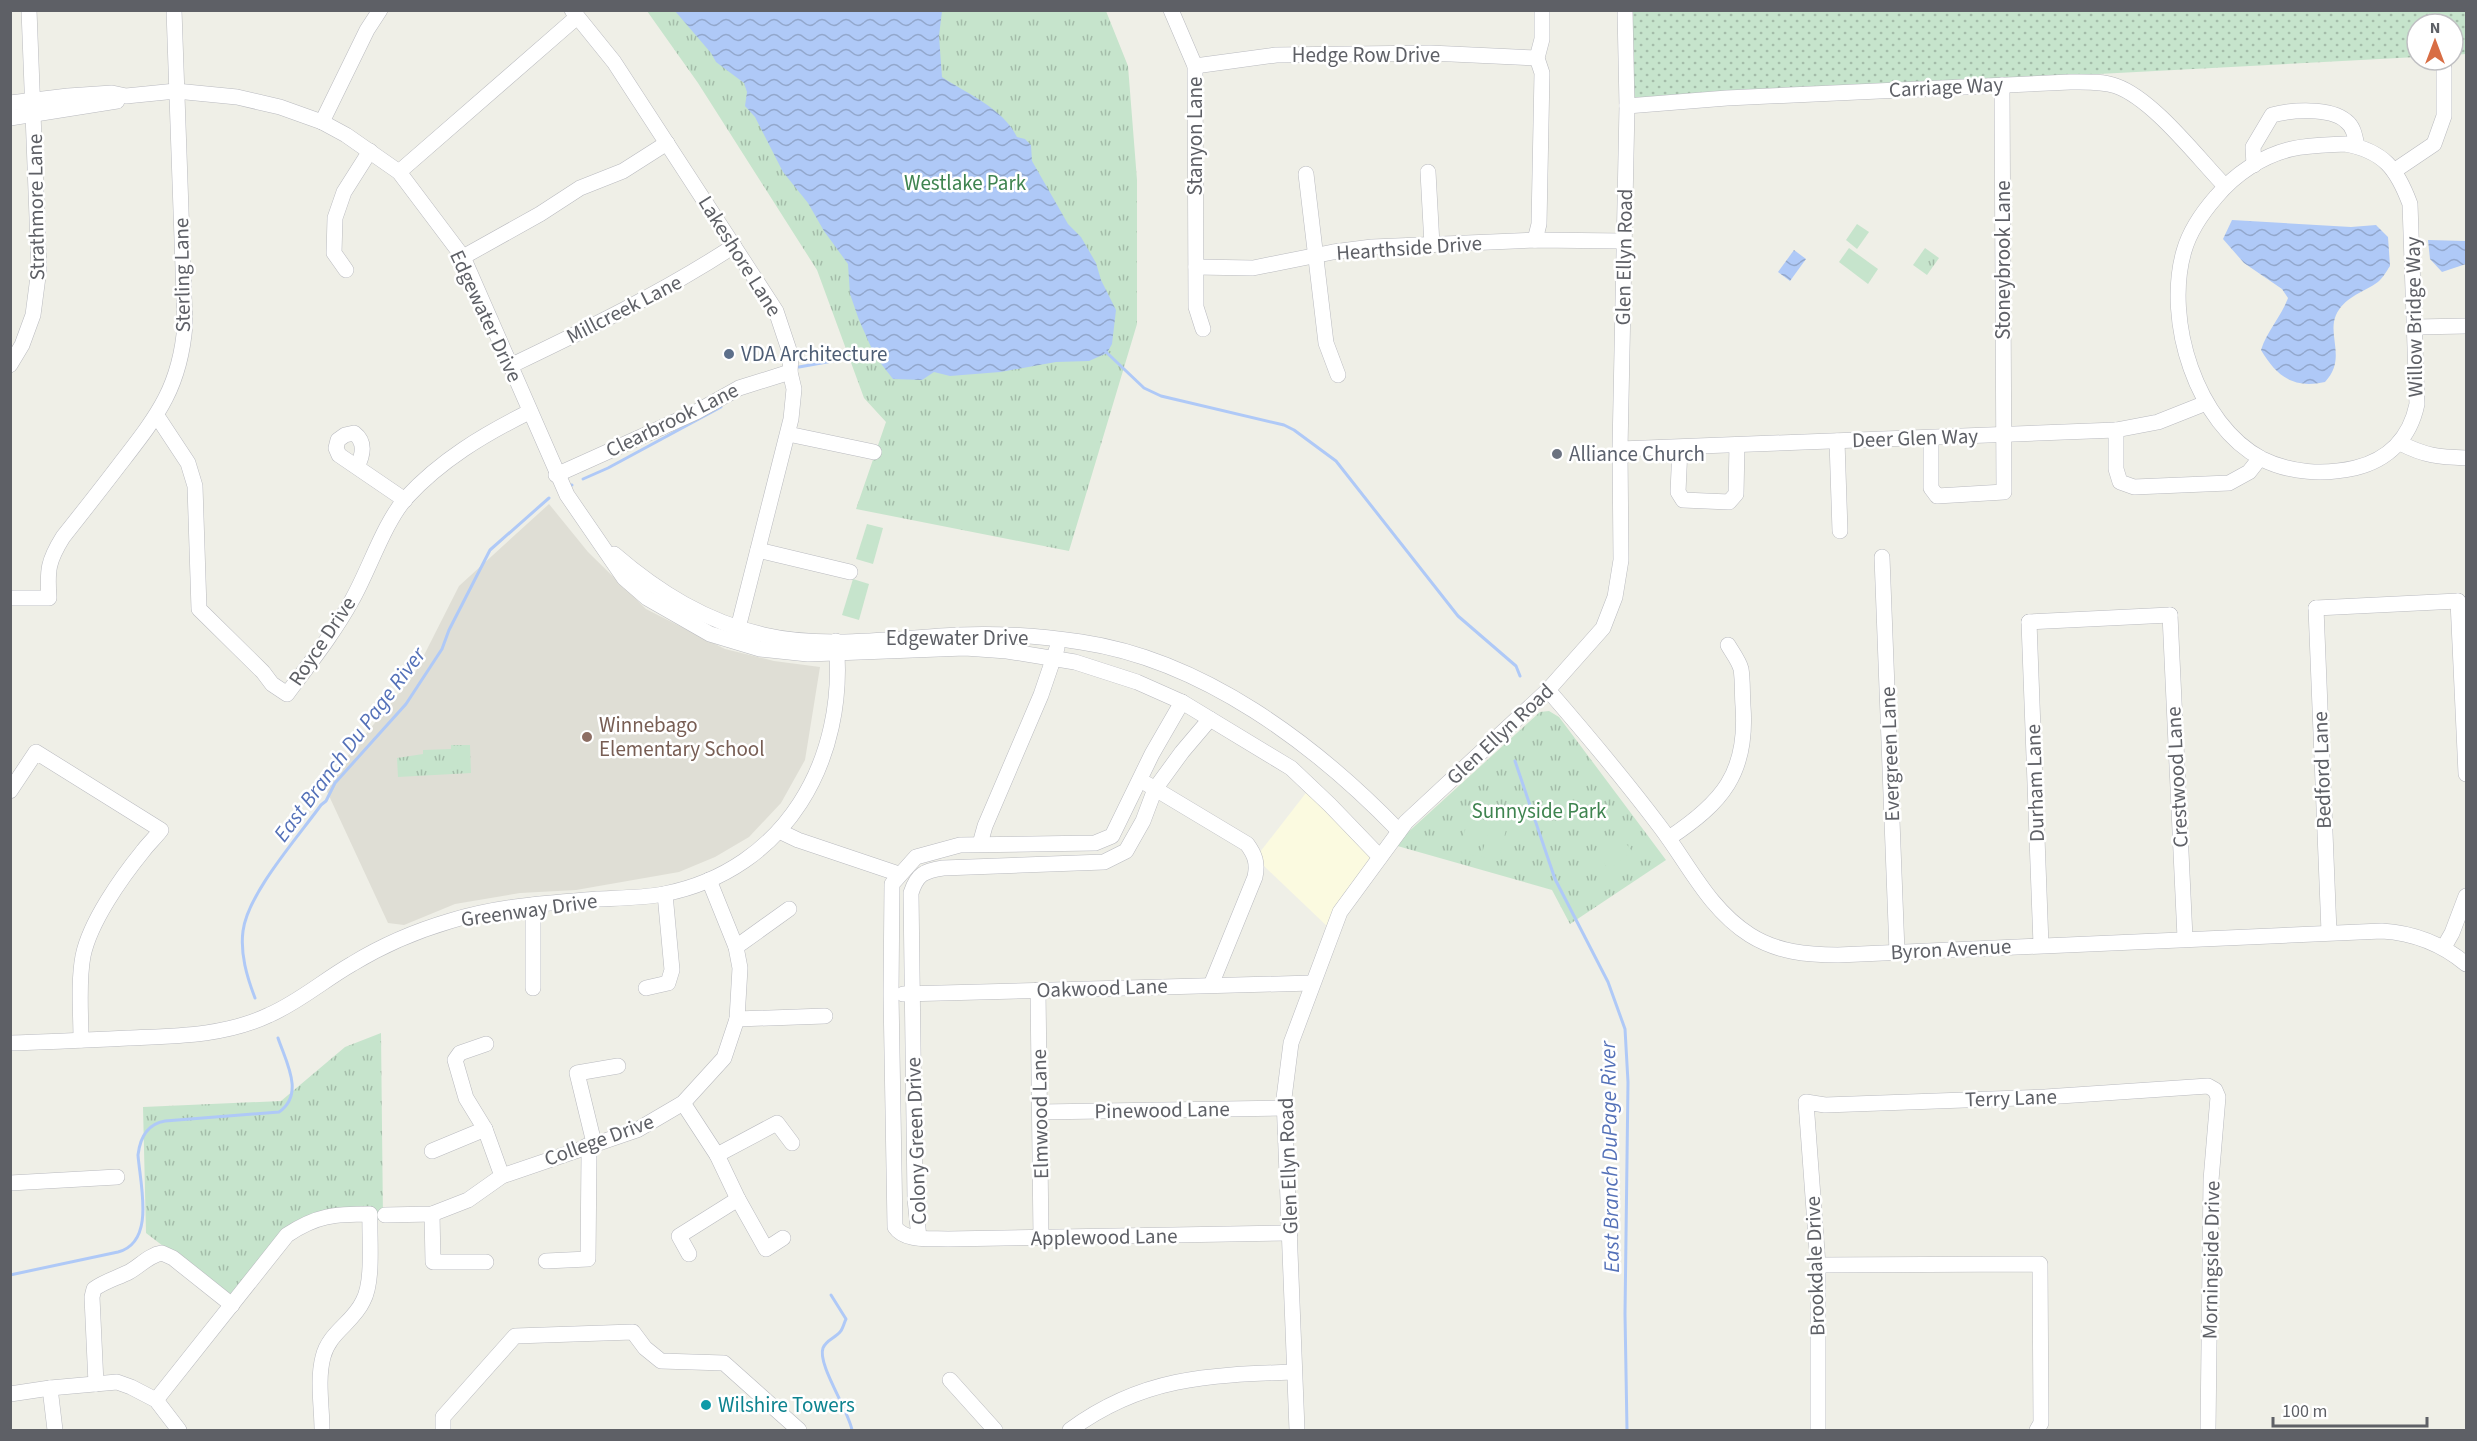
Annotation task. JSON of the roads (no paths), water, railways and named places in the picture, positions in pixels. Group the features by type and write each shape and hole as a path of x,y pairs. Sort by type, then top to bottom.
{"street":[{"name":"Strathmore Lane","path":"10,365 25,338 38,293 29,10"},
{"name":"Sterling Lane","path":"10,598 50,598 47,575 51,556 63,537 157,416 176,375 181,358 185,325 174,10"},
{"path":"322,122 367,30 380,10"},
{"name":"Stanyon Lane","path":"1171,10 1195,66 1196,307 1203,329"},
{"path":"1535,240 1539,224 1542,73 1537,58 1542,39 1542,10"},
{"name":"Glen Ellyn Road","path":"1298,1431 1284,1108 1291,1043 1312,983 1340,912 1399,831 1432,797 1548,690 1603,628 1616,597 1621,560 1620,449 1628,106 1625,10"},
{"path":"399,172 575,14"},
{"name":"Lakeshore Lane","path":"575,14 614,62 776,311 791,356 790,372 794,389 788,434 737,635"},
{"name":"Hedge Row Drive","path":"1195,66 1276,54 1430,53 1537,58"},
{"path":"2394,171 2434,144 2444,116 2444,72"},
{"name":"Carriage Way","path":"1628,106 1727,98 2002,85 2086,82 2116,86 2137,97 2152,109 2224,186"},
{"name":"Stoneybrook Lane","path":"1930,438 1931,488 1937,496 2004,492 2002,85"},
{"name":"Edgewater Drive","path":"10,104 33,108 114,102 126,96 176,91 237,97 280,107 322,122 370,151 399,172 463,257 556,475 593,536 624,578 647,598 710,634 737,635 760,649 808,654 836,647 995,634 1082,642 1126,653 1175,670 1245,703 1303,744 1376,807 1399,831"},
{"name":"Edgewater Drive","path":"10,118 33,108"},
{"path":"2254,165 2253,147 2272,115 2282,112 2318,110 2345,120 2354,131 2357,146"},
{"path":"463,257 540,214 580,188 623,171 667,143"},
{"name":"Willow Bridge Way","path":"2315,145 2357,146 2387,161 2403,185 2410,204 2417,404 2411,424 2400,443 2377,460 2348,469 2320,472 2300,471 2260,458 2232,436 2206,403 2190,367 2182,338 2177,304 2179,274 2184,250 2195,224 2224,186 2254,165 2290,150 2315,145"},
{"path":"346,270 334,253 335,218 344,192 370,151"},
{"path":"1428,172 1432,245"},
{"path":"1306,174 1326,343 1338,375"},
{"name":"Hearthside Drive","path":"1196,267 1253,268 1333,252 1372,247 1535,240 1624,241"},
{"name":"Millcreek Lane","path":"510,366 658,293 734,246"},
{"path":"2416,327 2466,326"},
{"name":"Clearbrook Lane","path":"556,475 696,412 739,388 790,372"},
{"name":"Deer Glen Way","path":"1620,449 2116,430 2158,422 2206,403"},
{"name":"Royce Drive","path":"157,416 193,473 200,609 264,672 272,684 286,693 337,626 405,500 441,466 467,446 530,412"},
{"path":"2116,430 2116,469 2120,482 2134,488 2229,483 2249,472 2260,458"},
{"path":"788,434 874,452"},
{"path":"1837,441 1840,531"},
{"path":"2400,443 2421,454 2438,458 2466,458"},
{"path":"1680,447 1678,492 1683,500 1729,502 1736,494 1737,445"},
{"path":"357,467 405,500"},
{"path":"758,550 850,572"},
{"name":"Evergreen Lane","path":"1882,557 1898,951"},
{"name":"Bedford Lane","path":"2329,932 2314,606 2460,599 2466,774"},
{"name":"Durham Lane","path":"2041,945 2027,619 2172,614"},
{"name":"Crestwood Lane","path":"2172,614 2186,938"},
{"path":"980,844 985,826 1041,694 1059,640"},
{"path":"1669,838 1706,812 1729,783 1739,761 1744,740 1741,668 1728,645"},
{"name":"Edgewater Drive","path":"836,647 965,648 1054,657 1137,682 1182,702 1290,768 1330,805 1380,857"},
{"name":"Greenway Drive","path":"10,1043 208,1034 270,1015 351,964 405,936 470,915 532,904 665,894 709,880 748,858 779,831 807,794 827,748 835,711 836,647"},
{"name":"Byron Avenue","path":"1548,690 1610,761 1669,838 1715,906 1727,918 1759,940 1786,950 1815,955 2329,932 2395,932 2422,938 2444,947 2466,964"},
{"path":"779,831 798,840 899,874 916,857 960,845 1095,843 1112,836 1139,780 1182,702"},
{"name":"Colony Green Drive","path":"899,874 892,884 891,894 895,1227 900,1233 919,1238 915,1188 911,893 915,879 928,871 943,868 1104,862 1126,851 1143,821 1155,789 1210,719"},
{"path":"10,791 36,752 160,830 152,844 144,848 119,885 89,937 81,970 81,1040"},
{"path":"1139,780 1247,844 1254,855 1257,864 1255,877 1211,985"},
{"name":"College Drive","path":"156,1400 287,1234 306,1222 319,1217 432,1214 468,1200 502,1176 590,1144 637,1130 683,1103 724,1058 737,1019 740,968 736,946 709,880"},
{"path":"646,988 668,983 672,970 665,894"},
{"path":"2444,947 2466,896"},
{"path":"532,904 533,988"},
{"path":"736,946 789,909"},
{"name":"Oakwood Lane","path":"891,994 1312,983"},
{"name":"Elmwood Lane","path":"1038,990 1041,1238"},
{"path":"737,1019 825,1016"},
{"path":"486,1044 460,1053 455,1060 466,1098 484,1129 502,1176"},
{"path":"546,1261 588,1259 590,1144 577,1073 618,1066"},
{"name":"Terry Lane","path":"1806,1102 1825,1105 2045,1097 2201,1086 2208,1086 2215,1090"},
{"name":"Morningside Drive","path":"2208,1431 2211,1180 2218,1097 2215,1090"},
{"name":"Brookdale Drive","path":"1806,1102 1818,1265 1818,1431"},
{"path":"683,1103 717,1155 766,1249 783,1238"},
{"name":"Pinewood Lane","path":"1040,1112 1284,1108"},
{"path":"717,1155 777,1123 792,1143"},
{"path":"432,1151 484,1129"},
{"path":"10,1183 117,1177"},
{"path":"689,1254 679,1236 738,1199"},
{"path":"322,1431 323,1356 336,1332 354,1316 364,1300 377,1214"},
{"path":"432,1214 433,1262 486,1262"},
{"name":"Applewood Lane","path":"919,1238 1290,1233"},
{"path":"96,1384 92,1297 93,1289 103,1282 118,1277 152,1256 162,1253 173,1258 232,1305"},
{"path":"1818,1265 2040,1264 2041,1423 2037,1431"},
{"path":"443,1431 442,1417 514,1336 633,1332 645,1348 661,1361 724,1363 799,1431"},
{"path":"1070,1431 1095,1413 1128,1396 1164,1384 1198,1377 1294,1372"},
{"path":"950,1380 995,1431"},
{"path":"10,1394 117,1382 156,1400 179,1431"},
{"path":"50,1388 55,1431"}],"water":[{"path":"675,11 942,11 939,36 942,77 994,110 1011,127 1017,137 1025,139 1031,145 1032,161 1068,224 1081,237 1096,263 1101,280 1116,310 1112,344 1107,353 1089,361 1056,362 1000,372 950,376 934,372 922,380 893,379 875,356 859,320 850,294 848,264 824,231 808,203 783,172 755,117 745,106 747,92 744,83 716,62"},
{"path":"2232,220 2351,227 2376,225 2388,237 2390,266 2385,274 2377,283 2348,300 2336,315 2334,323 2335,365 2325,382 2304,384 2287,379 2273,367 2261,350 2288,298 2282,289 2244,263 2223,239"},
{"path":"2428,240 2466,241 2466,264 2442,272 2430,259"},
{"path":"1794,250 1806,259 1790,281 1778,272"}],"waterway":[{"name":"East Branch Du Page River","path":"865,354 875,349"},
{"name":"East Branch DuPage River","path":"1105,351 1144,388 1161,396 1284,425 1336,461 1458,616 1516,666 1520,676"},
{"name":"East Branch Du Page River","path":"799,367 855,357"},
{"name":"East Branch Du Page River","path":"583,479 608,468 721,407"},
{"name":"East Branch Du Page River","path":"255,998 242,948 243,931 254,900 288,849 326,801 335,783 406,704 442,649 449,630 490,550 549,498"},
{"name":"East Branch DuPage River","path":"1515,761 1555,879 1608,982 1625,1029 1628,1082 1625,1314 1627,1430"},
{"name":"East Branch Du Page River","path":"10,1275 118,1252 130,1246 142,1225 143,1196 138,1155 146,1133 153,1125 165,1121 279,1112 287,1105 292,1087 289,1067 278,1038"},
{"path":"831,1295 846,1319 841,1331 824,1345 822,1355 824,1365 852,1430"}],"place":[{"name":"VDA Architecture","path":"729,354"},
{"name":"Alliance Church","path":"1557,454"},
{"name":"Winnebago Elementary School","path":"587,737"},
{"name":"Wilshire Towers","path":"706,1405"}],"park label":[{"name":"Westlake Park","path":"965,183"},
{"name":"Sunnyside Park","path":"1539,811"}]}
